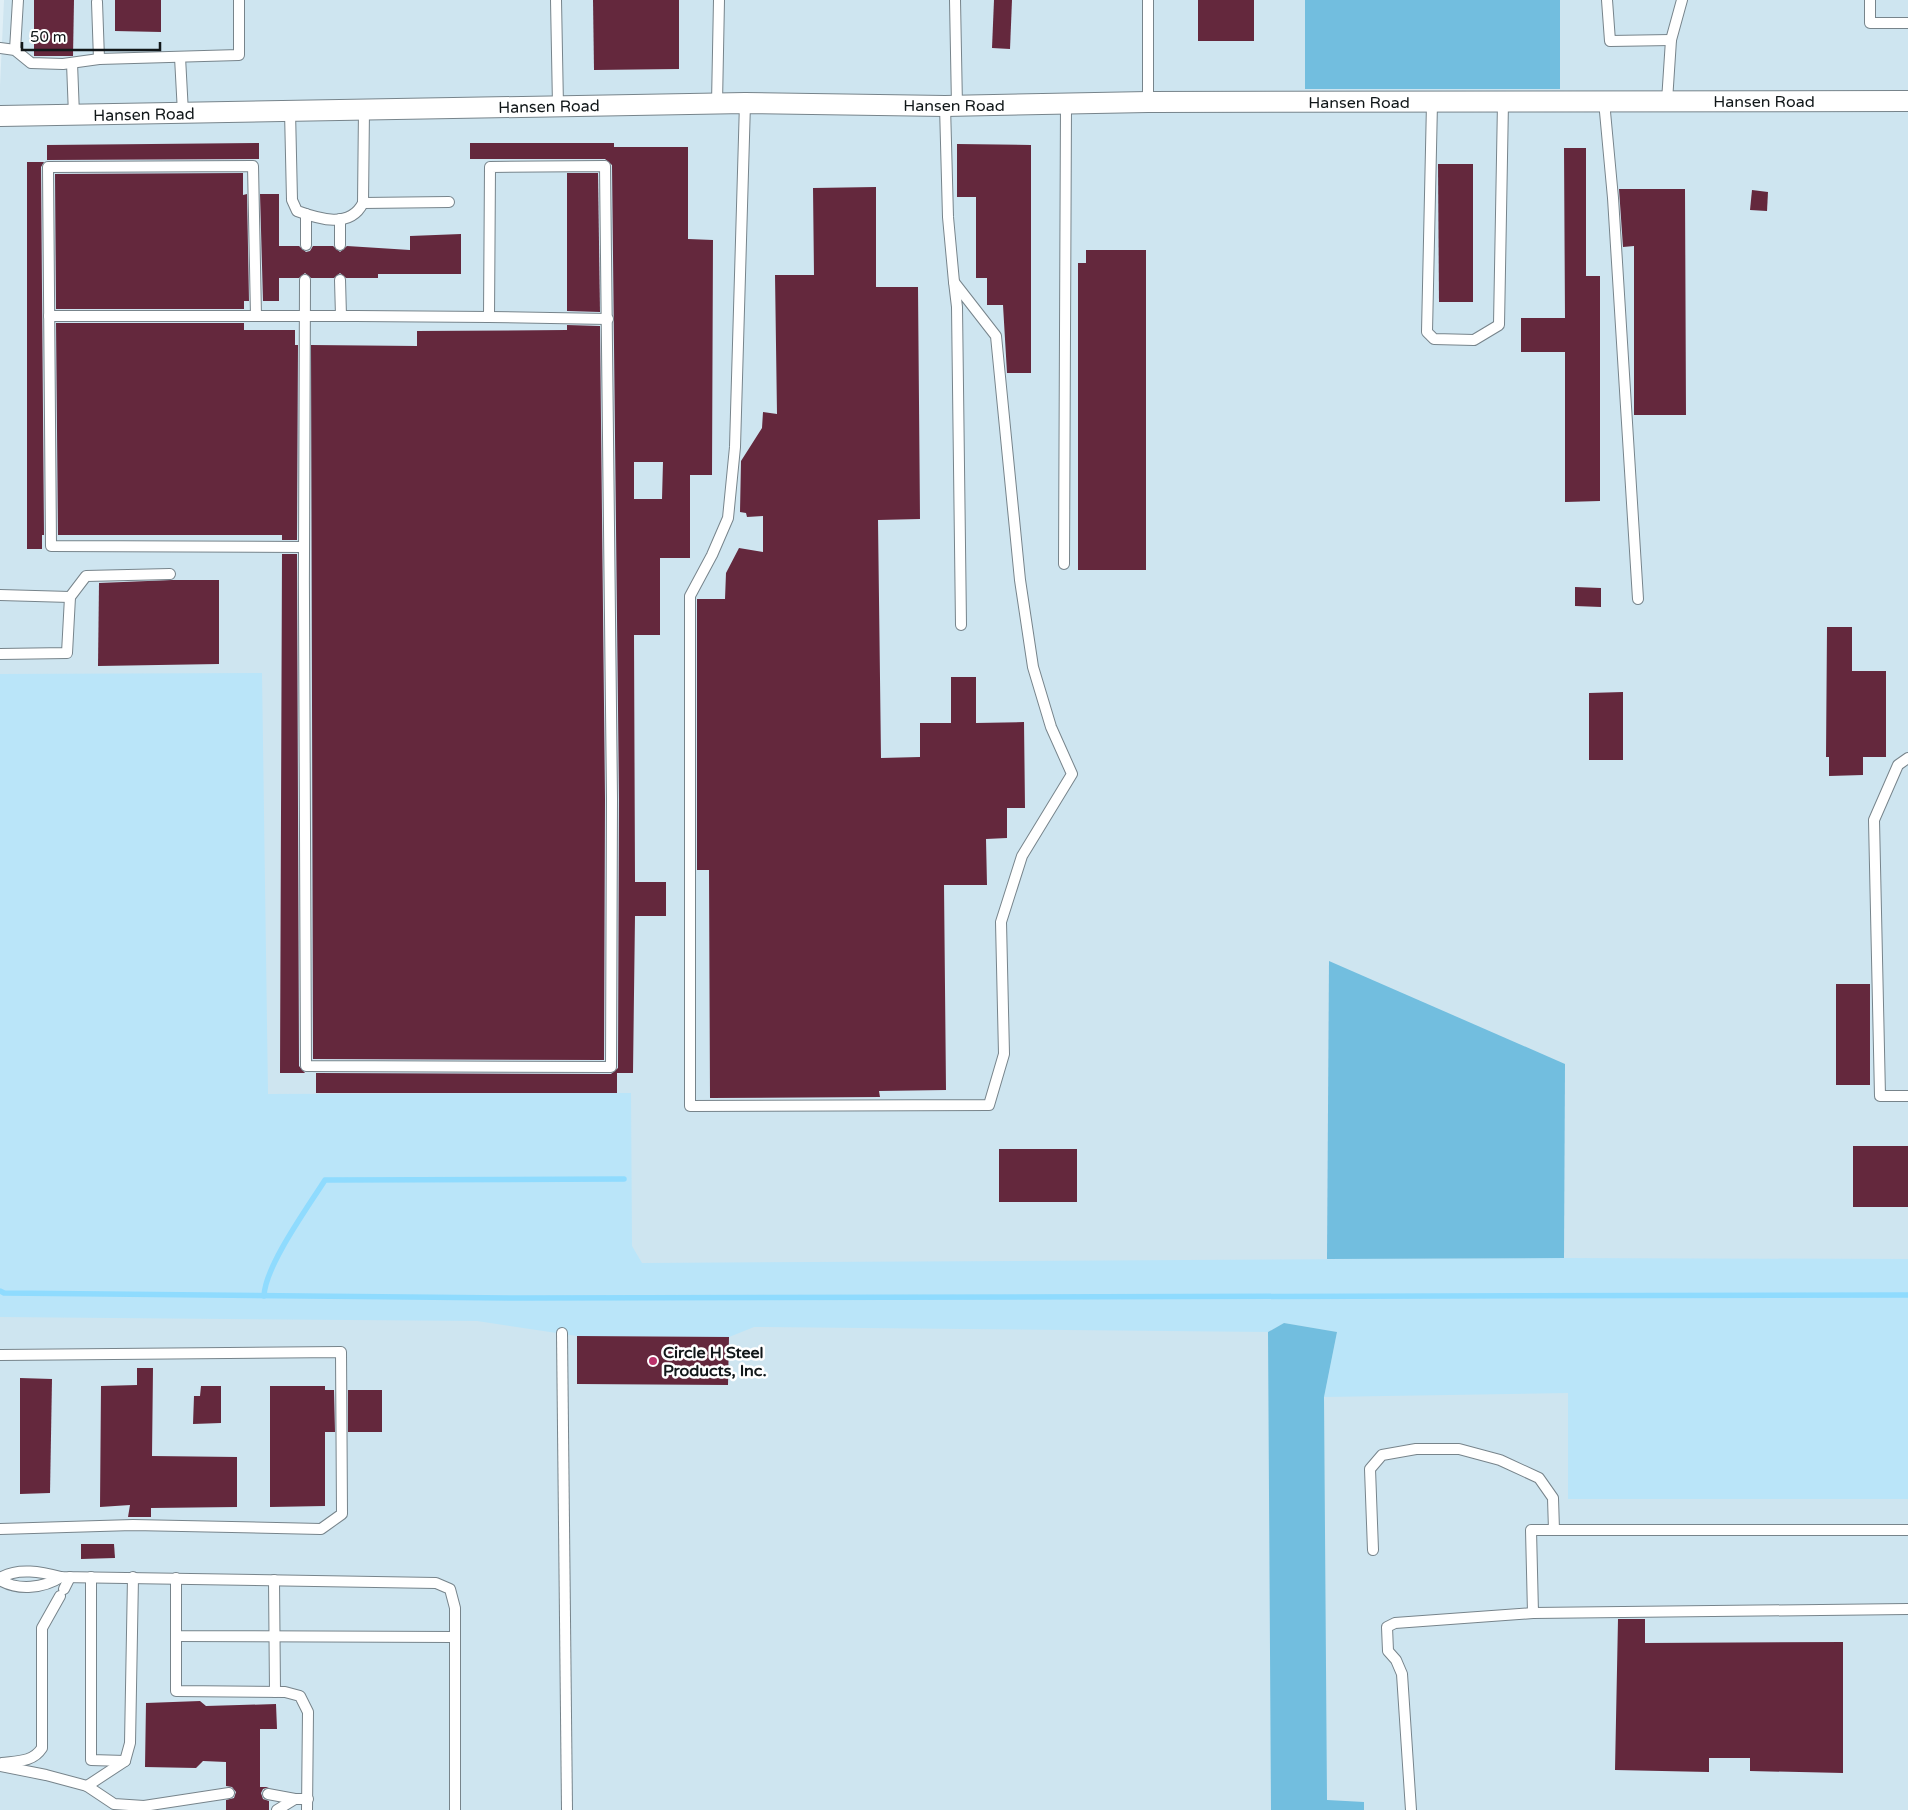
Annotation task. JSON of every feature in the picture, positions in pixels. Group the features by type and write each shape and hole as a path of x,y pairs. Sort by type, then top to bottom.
{"street":[{"name":"Hansen Road","path":"0,116 718,103 951,106 1148,102 1908,101"}],"lane":[{"path":"15,50 18,0"},
{"path":"0,48 15,50 30,63 72,63 99,59 239,55 239,0"},
{"path":"556,0 558,106"},
{"path":"718,103 719,0"},
{"path":"955,0 948,217 957,307 961,624"},
{"path":"1148,0 1148,102"},
{"path":"1608,0 1610,41 1671,40"},
{"path":"1667,101 1671,40 1682,0"},
{"path":"1870,0 1870,23 1908,23"},
{"path":"97,2 99,59"},
{"path":"180,56 182,113"},
{"path":"72,63 74,115"},
{"path":"1604,101 1638,599"},
{"path":"1432,103 1427,332 1434,339 1474,340 1499,325 1503,102"},
{"path":"745,103 735,447 728,518 712,555 690,596 690,1106 990,1105 1004,1054 1001,922 1022,856 1072,774 1052,726 1033,668 1020,580 996,336 954,282"},
{"path":"1064,564 1066,104"},
{"path":"290,111 292,200 297,211 321,220 340,219 359,211 363,203 364,109"},
{"path":"256,316 254,166 48,167 50,546 303,547"},
{"path":"305,280 303,547 306,1066 611,1067 612,789 605,166 490,167 489,317"},
{"path":"363,203 448,202"},
{"path":"306,214 306,245"},
{"path":"340,219 340,246"},
{"path":"340,280 341,316"},
{"path":"49,316 341,316 608,319"},
{"path":"0,654 67,653 70,597 86,576 170,574"},
{"path":"0,595 70,597"},
{"path":"1908,758 1898,765 1874,820 1880,1096 1908,1096"},
{"path":"562,1332 567,1810"},
{"path":"0,1355 341,1352 342,1514 321,1529 133,1525 0,1529"},
{"path":"1373,1550 1370,1469 1382,1455 1416,1449 1459,1449 1500,1460 1539,1478 1552,1498 1554,1530"},
{"path":"1533,1613 1531,1530 1908,1530"},
{"path":"0,1579 10,1572 43,1573 66,1577 436,1583 450,1589 455,1608 456,1810"},
{"path":"0,1764 31,1759 38,1755 42,1748 42,1628 62,1592 66,1577"},
{"path":"91,1577 90,1760 125,1761"},
{"path":"87,1786 125,1761 130,1743 132,1577"},
{"path":"176,1578 176,1691 285,1692 300,1696 308,1712 307,1810"},
{"path":"274,1580 275,1692"},
{"path":"1412,1810 1402,1674 1396,1660 1388,1651 1387,1627 1395,1623 1533,1613 1908,1609"},
{"path":"176,1636 454,1638"},
{"path":"0,1764 46,1774 87,1786 114,1804 167,1810"},
{"path":"144,1806 229,1793"},
{"path":"268,1794 295,1799 308,1799"},
{"path":"277,1810 295,1799"}],"shaded area":[{"path":"4,0 1908,0 1908,1810 0,1810 0,86"},
{"path":"1305,0 1560,0 1560,89 1305,89"},
{"path":"262,673 268,1094 631,1093 632,1246 642,1263 1564,1258 1908,1259 1908,1499 1568,1499 1568,1393 1324,1397 1337,1332 1284,1323 1268,1332 754,1327 729,1337 577,1336 477,1321 0,1317 0,674"},
{"path":"1329,961 1565,1064 1564,1258 1327,1259"},
{"path":"1284,1323 1337,1332 1324,1397 1327,1800 1364,1802 1364,1810 1271,1810 1268,1332"}],"building":[{"path":"34,0 74,0 73,56 34,56"},
{"path":"115,0 161,0 161,32 115,31"},
{"path":"593,0 679,0 679,69 594,70"},
{"path":"994,0 1012,0 1010,49 992,48"},
{"path":"1198,0 1254,0 1254,41 1198,41"},
{"path":"259,143 259,159 47,160 47,145"},
{"path":"470,143 614,143 614,147 688,147 688,239 713,240 712,475 690,475 690,558 660,558 660,635 634,635 635,882 666,882 666,916 635,916 633,1073 617,1073 617,1093 316,1093 316,1073 611,1074 618,1068 619,799 612,165 605,159 470,159","holes":["634,462 663,462 662,499 634,499"]},
{"path":"957,144 1031,145 1031,373 1007,373 1003,305 987,305 987,278 976,278 976,197 957,197"},
{"path":"1564,148 1586,148 1586,276 1600,276 1600,501 1565,502 1565,352 1521,352 1521,318 1565,318"},
{"path":"27,162 44,162 41,167 44,535 42,535 42,549 27,549"},
{"path":"1438,164 1473,164 1473,302 1439,302"},
{"path":"243,173 243,195 247,194 249,301 244,301 244,309 56,309 55,174"},
{"path":"567,173 598,173 600,312 567,311"},
{"path":"876,187 876,287 918,287 920,519 878,520 881,758 920,757 920,723 951,723 951,677 976,677 976,723 1024,722 1025,808 1007,808 1007,838 986,839 987,885 944,885 946,1090 879,1091 880,1097 710,1098 709,870 697,870 697,599 725,599 726,573 739,548 763,552 763,516 747,517 746,513 740,512 741,461 762,428 763,412 777,414 775,275 814,275 813,188"},
{"path":"1619,189 1685,189 1686,415 1634,415 1634,246 1623,247"},
{"path":"1752,190 1768,192 1767,211 1750,210"},
{"path":"260,194 279,194 279,246 299,246 306,252 310,251 313,246 333,246 340,252 347,246 410,250 410,236 461,234 461,274 378,274 378,278 346,278 340,273 334,278 311,278 305,273 299,278 279,278 279,301 263,301"},
{"path":"1086,250 1146,250 1146,570 1078,570 1078,263 1086,263"},
{"path":"56,323 244,323 244,330 295,330 295,345 298,345 297,540 282,540 282,535 58,535"},
{"path":"567,325 600,326 605,799 604,1060 313,1059 311,345 417,346 417,331 567,330"},
{"path":"282,554 297,554 299,1066 305,1073 280,1073"},
{"path":"219,580 219,664 98,666 99,583"},
{"path":"1575,587 1601,588 1601,607 1575,606"},
{"path":"1827,627 1852,627 1852,671 1886,671 1886,757 1863,757 1863,775 1829,776 1829,757 1826,757"},
{"path":"1623,692 1623,760 1589,760 1589,693"},
{"path":"1836,984 1870,984 1870,1085 1836,1085"},
{"path":"1853,1146 1908,1146 1908,1207 1853,1207"},
{"path":"999,1149 1077,1149 1077,1202 999,1202"},
{"name":"Circle H Steel Products, Inc.","path":"577,1336 729,1337 728,1385 577,1384"},
{"path":"137,1368 153,1368 152,1456 237,1457 237,1507 151,1508 151,1517 128,1517 130,1505 100,1507 101,1386 137,1385"},
{"path":"20,1378 52,1379 50,1493 20,1494"},
{"path":"201,1386 221,1386 221,1423 193,1424 194,1396 200,1396"},
{"path":"270,1386 325,1386 325,1390 334,1390 335,1432 325,1432 325,1506 270,1507"},
{"path":"348,1390 382,1390 382,1432 348,1432"},
{"path":"81,1544 114,1544 115,1558 81,1559"},
{"path":"1618,1619 1645,1619 1645,1643 1843,1642 1843,1773 1750,1771 1750,1758 1709,1758 1709,1772 1615,1770"},
{"path":"200,1701 206,1706 276,1704 277,1729 260,1729 260,1787 269,1787 263,1789 261,1793 263,1799 269,1801 269,1810 226,1810 226,1800 234,1798 236,1792 232,1787 226,1786 226,1762 203,1761 196,1768 145,1767 146,1703"}],"waterway":[{"path":"264,1296 266,1284 279,1253 325,1180 624,1179"},
{"path":"0,1291 4,1293 520,1298 1908,1295"}],"place":[{"name":"Circle H Steel Products, Inc.","path":"653,1361"}]}
